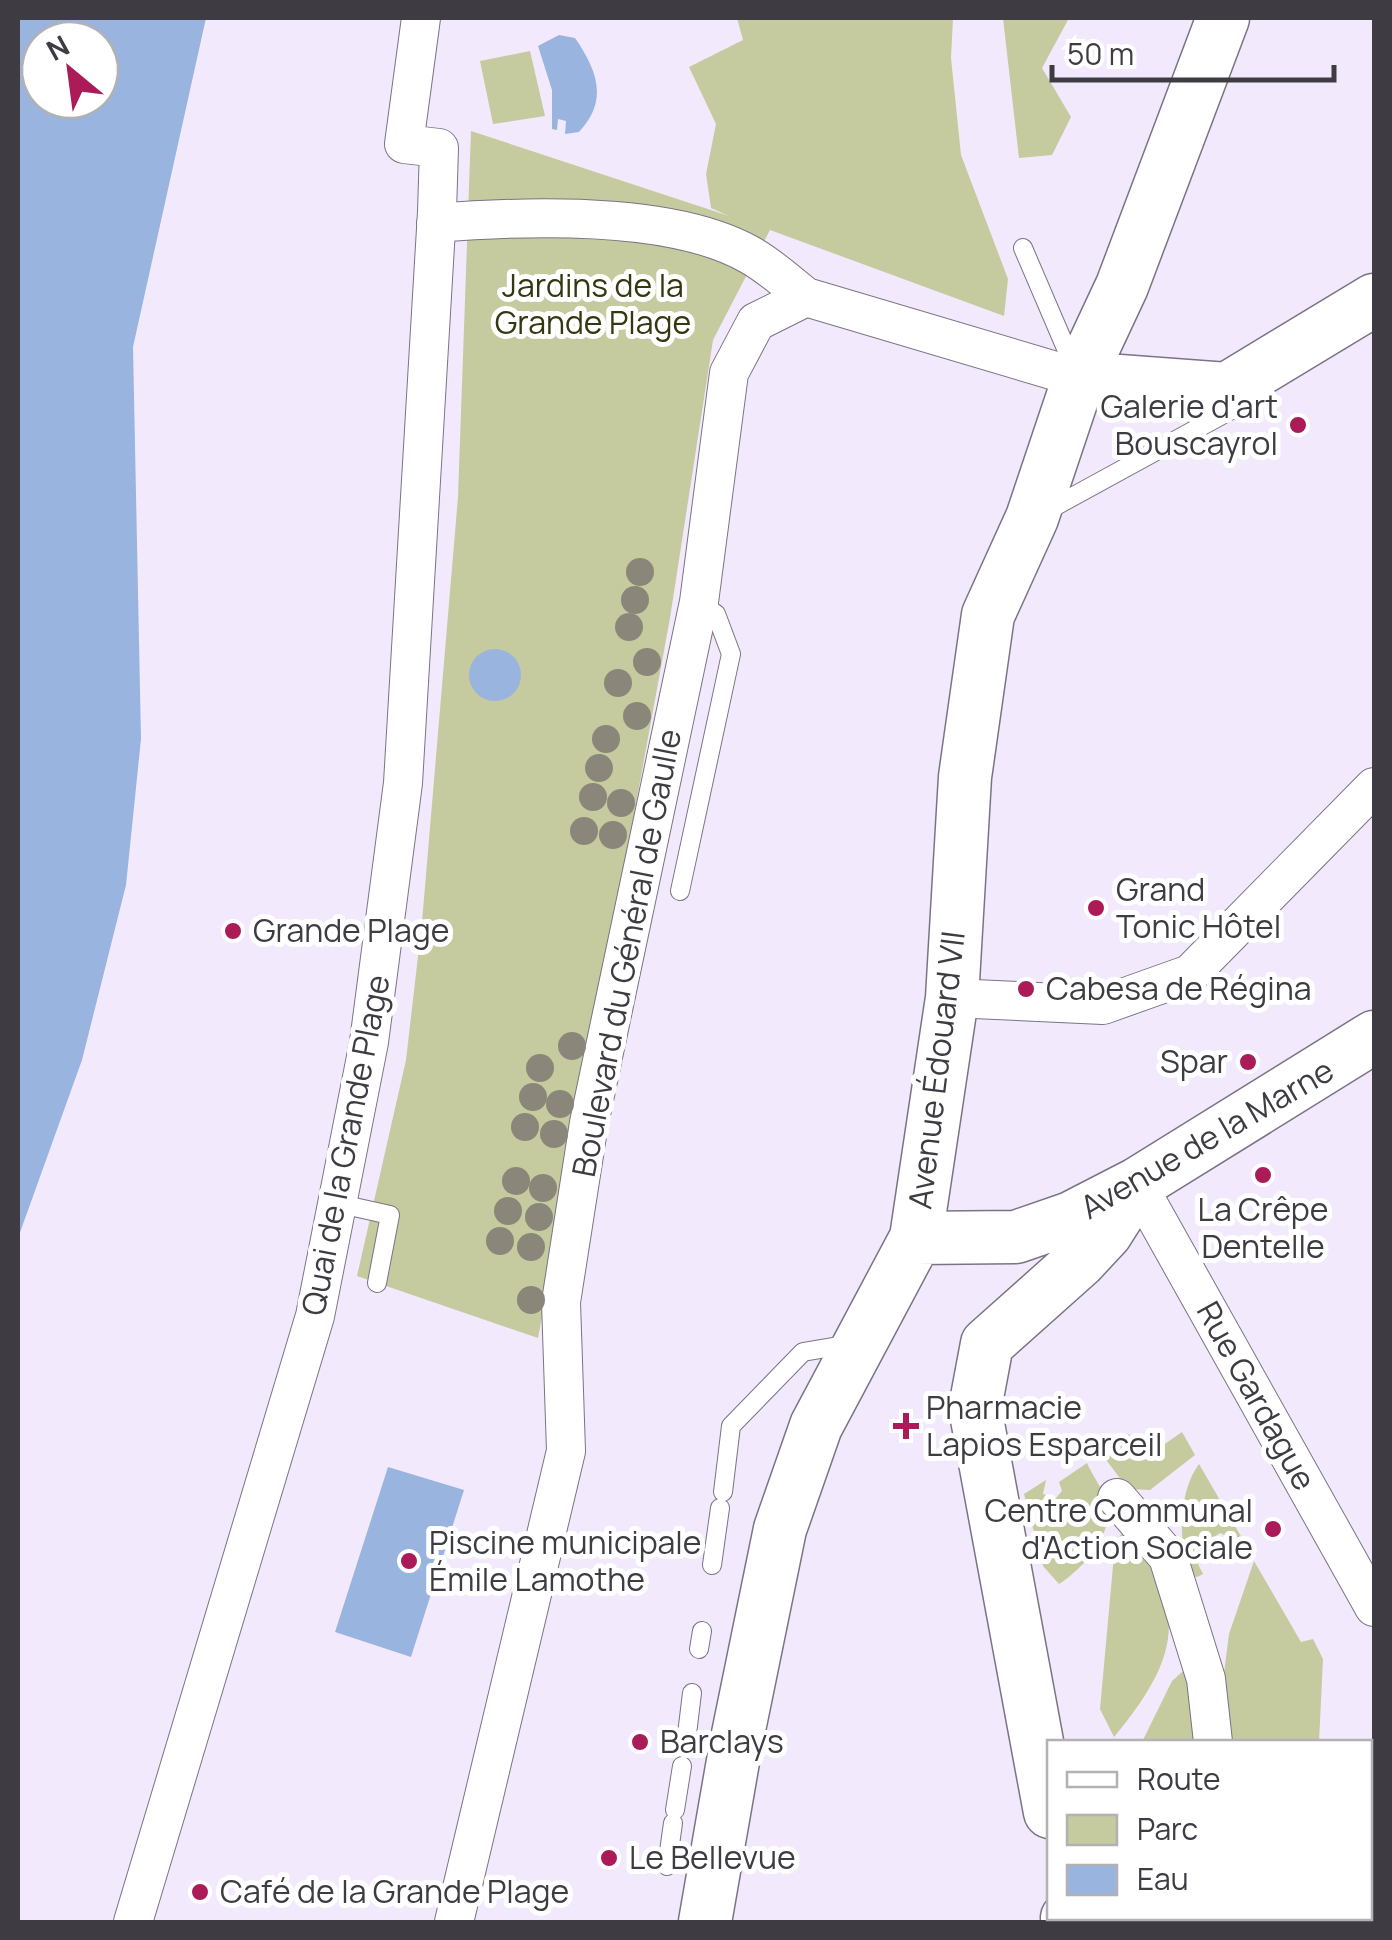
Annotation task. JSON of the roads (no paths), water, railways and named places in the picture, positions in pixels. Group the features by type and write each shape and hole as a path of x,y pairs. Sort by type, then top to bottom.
{"main road":[{"name":"Avenue Édouard VII","path":"705,1922 780,1528 816,1426 916,1238 952,998 973,703 988,615 1032,518 1079,378 1122,286 1223,18"},
{"path":"1079,378 1227,389 1314,350 1374,300"},
{"name":"Avenue de la Marne","path":"916,1238 1016,1238 1071,1218 1137,1184 1374,1037"},
{"path":"1047,1796 974,1408 981,1358 987,1344 1106,1233 1137,1184"}],"street":[{"name":"Quai de la Grande Plage","path":"132,1922 316,1316 370,1042 402,784 436,223 438,148 404,144 421,18"},
{"path":"436,223 565,218 686,231 748,254 806,297 1079,378"},
{"name":"Boulevard du Général de Gaulle","path":"454,1922 566,1451 562,1302 589,1123 699,602 729,372 756,322 806,297"},
{"path":"952,998 1102,1005 1190,974 1374,787"},
{"name":"Rue Gardague","path":"1137,1184 1374,1606"},
{"path":"1117,1498 1168,1558 1206,1680 1213,1740"}],"lane":[{"path":"1024,248 1079,378"},
{"path":"1032,518 1062,507 1253,398"},
{"path":"680,891 731,654 716,614 699,602"},
{"path":"336,1203 390,1215 377,1283"},
{"path":"712,1565 731,1426 803,1352 861,1342"},
{"path":"687,1734 692,1693"},
{"path":"667,1866 682,1766"}],"water":[{"path":"18,18 206,18 133,347 141,739 126,885 82,1060 18,1238"},
{"path":"559,35 575,38 594,73 597,97 579,132 565,134 566,121 558,119 557,130 552,129 552,90 538,46"},
{"path":"495,649 513,657 521,675 513,693 495,701 477,693 469,675 477,657"},
{"path":"388,1467 464,1490 411,1657 335,1632"}],"place":[{"name":"Galerie d'art Bouscayrol","path":"1298,425"},
{"name":"Grand Tonic Hôtel","path":"1096,908"},
{"name":"Grande Plage","path":"233,931"},
{"name":"Cabesa de Régina","path":"1026,989"},
{"name":"Spar","path":"1248,1062"},
{"name":"La Crêpe Dentelle","path":"1263,1175"},
{"name":"Pharmacie Lapios Esparceil","path":"906,1426"},
{"name":"Centre Communal d'Action Sociale","path":"1273,1529"},
{"name":"Piscine municipale Émile Lamothe","path":"409,1561"},
{"name":"Barclays","path":"640,1742"},
{"name":"Le Bellevue","path":"609,1858"},
{"name":"Café de la Grande Plage","path":"200,1892"}],"park label":[{"name":"Jardins de la Grande Plage","path":"593,304"}]}
